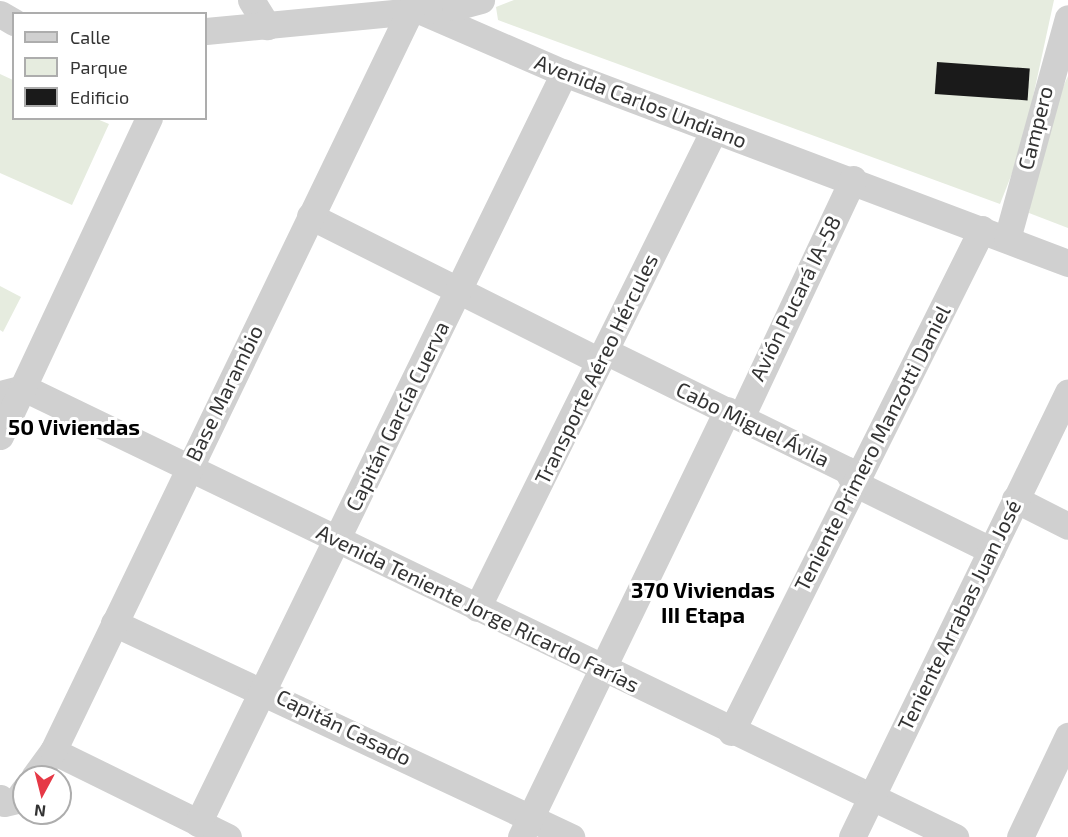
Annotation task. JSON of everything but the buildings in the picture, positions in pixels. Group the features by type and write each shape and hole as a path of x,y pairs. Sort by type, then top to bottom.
{"street":[{"path":"251,0 267,26"},
{"path":"207,31 267,26 412,4 455,7 482,0"},
{"name":"Avenida Carlos Undiano","path":"412,4 564,73 714,130 853,179 1068,263"},
{"name":"Base Marambio","path":"43,765 53,751 412,4"},
{"name":"Campero","path":"1007,238 1058,38 1068,18"},
{"name":"Capitán García Cuerva","path":"198,823 564,73"},
{"path":"0,436 12,391 148,120"},
{"name":"Transporte Aéreo Hércules","path":"477,608 714,130"},
{"name":"Avión Pucará IA-58","path":"525,827 602,669 853,179"},
{"name":"Cabo Miguel Ávila","path":"310,216 602,356 734,414 847,470 854,483 991,550"},
{"name":"Teniente Primero Manzotti Daniel","path":"731,732 982,229"},
{"name":"Avenida Teniente Jorge Ricardo Farías","path":"12,391 189,466 731,732 955,837"},
{"name":"Teniente Arrabas Juan José","path":"852,837 1068,393"},
{"path":"1015,499 1068,526"},
{"name":"Capitán Casado","path":"114,622 262,688 525,827 571,837"},
{"path":"1020,837 1068,736"},
{"path":"53,751 228,837"}],"green space":[{"path":"514,0 1054,0 1022,148 1000,204 498,20 496,7"},
{"path":"0,74 12,80 12,120 99,120 109,124 72,205 0,173"},
{"path":"1068,76 1068,228 1029,213 1041,136"},
{"path":"0,286 21,297 3,332 0,330"}],"district":[{"name":"50 Viviendas","path":"74,427"},
{"name":"370 Viviendas III Etapa","path":"703,602"}]}
